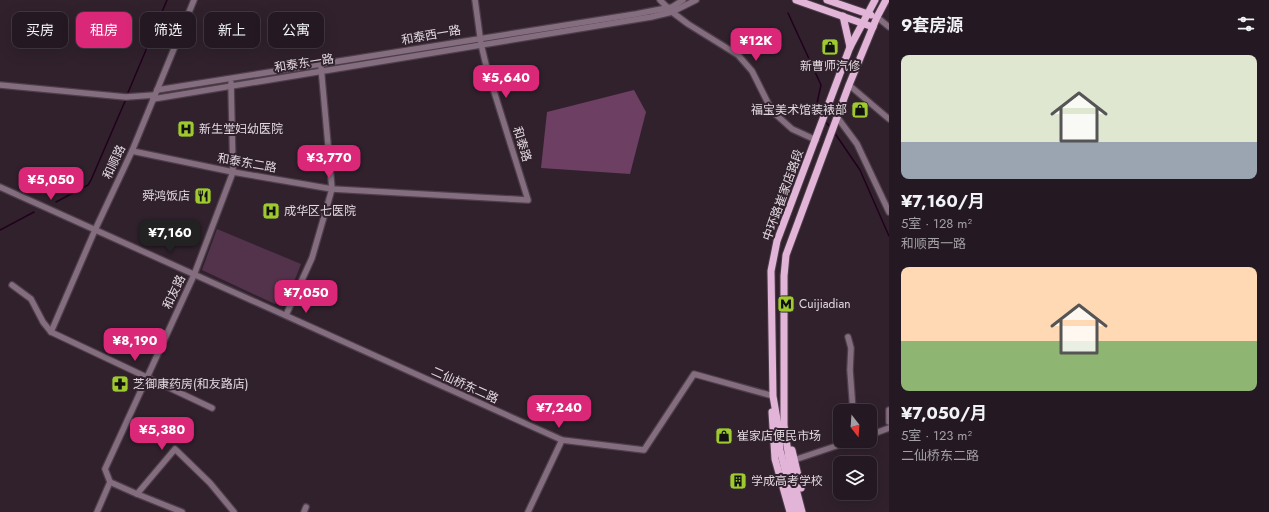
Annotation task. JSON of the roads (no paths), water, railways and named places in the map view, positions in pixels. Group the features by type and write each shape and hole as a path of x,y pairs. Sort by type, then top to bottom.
{"main road":[{"path":"796,0 862,22 872,27"},
{"path":"827,0 876,17"},
{"name":"中环路崔家店路段","path":"790,512 775,459 772,421 771,272 775,251 850,47 875,0"},
{"name":"中环路崔家店路段","path":"781,425 784,276 786,255 848,86 876,17 886,0"},
{"path":"843,16 850,47"},
{"name":"中环路崔家店路段","path":"782,385 794,460 806,512"},
{"name":"中环路崔家店路段","path":"773,396 781,425"},
{"path":"781,425 780,450 796,512"},
{"path":"781,425 802,512"}],"street":[{"name":"和顺路","path":"51,332 95,230 132,151 194,0"},
{"name":"和泰路","path":"475,0 481,44 528,200"},
{"path":"660,0 688,24 738,55 752,71 772,110 792,129 816,140"},
{"name":"和泰西一路","path":"155,95 230,79 321,68 480,38 670,10 683,0"},
{"name":"和泰西一路","path":"481,44 670,10 696,0"},
{"path":"876,17 889,27"},
{"name":"和泰东一路","path":"155,95 232,86 321,68 481,44"},
{"path":"286,315 312,258 332,189 321,68"},
{"name":"和友路","path":"110,482 105,469 194,275 233,172 232,86 230,79"},
{"path":"0,85 126,97 155,95"},
{"path":"848,86 889,119"},
{"path":"836,118 858,144 889,212"},
{"name":"和泰东二路","path":"132,151 233,172 332,189 528,200"},
{"name":"二仙桥东二路","path":"0,187 562,440 644,450 694,374 773,396"},
{"path":"12,286 31,299 43,322 51,332 212,408"},
{"path":"848,337 851,348 853,404"},
{"path":"889,410 889,422"},
{"path":"877,432 889,428"},
{"path":"528,512 562,440"},
{"path":"794,460 833,447"},
{"path":"137,494 175,449 210,483 234,512"},
{"path":"97,512 110,482 182,512"}],"waterway":[{"path":"127,95 167,0"},
{"path":"788,13 821,85 816,108 822,116"},
{"path":"56,202 88,185 126,99"},
{"path":"825,121 830,127"},
{"path":"834,132 860,170 889,236"},
{"path":"0,230 34,212"}],"place":[{"name":"新曹师汽修","path":"830,47"},
{"name":"福宝美术馆装裱部","path":"860,110"},
{"name":"新生堂妇幼医院","path":"186,129"},
{"name":"舜鸿饭店","path":"203,196"},
{"name":"成华区七医院","path":"271,211"},
{"name":"Cuijiadian","path":"786,304"},
{"name":"芝御康药房(和友路店)","path":"120,384"},
{"name":"崔家店便民市场","path":"724,436"},
{"name":"学成高考学校","path":"738,481"}]}
